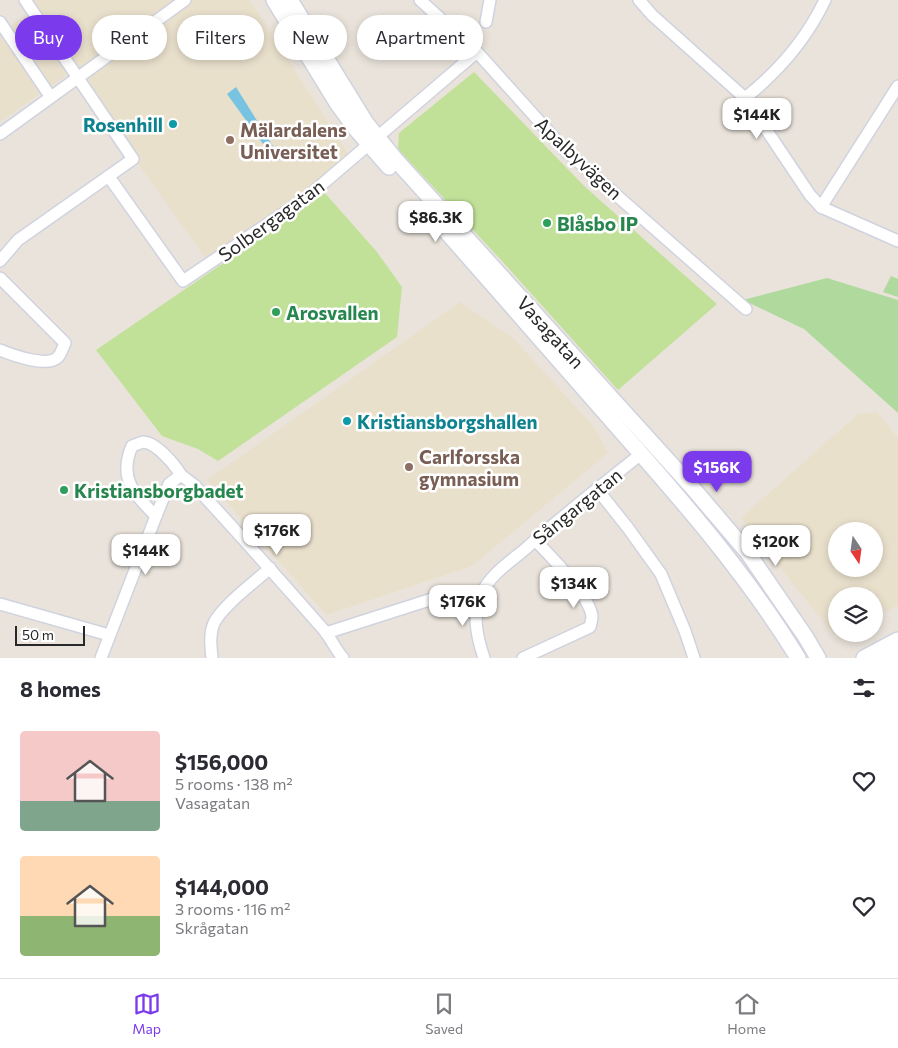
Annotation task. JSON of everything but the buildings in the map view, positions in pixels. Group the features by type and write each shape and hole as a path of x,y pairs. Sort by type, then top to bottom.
{"street":[{"path":"0,261 18,240 133,159 25,0"},
{"path":"0,134 185,0"},
{"name":"Vasagatan","path":"274,0 337,103 373,140 646,449 720,547 798,658"},
{"name":"Vasagatan","path":"290,0 366,123 373,140"},
{"name":"Apalbyvägen","path":"420,0 436,15"},
{"path":"486,22 490,0"},
{"path":"639,0 652,15 745,98 810,195 821,207 898,241"},
{"path":"745,98 778,70 796,49 812,25 825,0"},
{"path":"1,25 50,96"},
{"name":"Apalbyvägen","path":"483,59 566,150 746,309"},
{"name":"Solbergagatan","path":"109,177 183,281 306,198 468,60"},
{"path":"821,207 898,86"},
{"path":"0,278 65,343 58,357 46,361 29,360 0,350"},
{"path":"156,516 144,504 126,477 128,455 132,446 145,442 152,445 175,464 183,477 194,485 270,568 326,633 343,658"},
{"name":"Vasagatan","path":"646,449 691,486 748,553 819,657"},
{"name":"Sångargatan","path":"481,595 487,584 500,570 646,449"},
{"path":"101,658 170,484 183,477"},
{"path":"597,489 639,542 661,574 694,658"},
{"path":"523,658 590,627 592,618 590,610 572,580 535,540"},
{"path":"212,658 210,640 214,624 223,610 270,568"},
{"path":"326,633 454,592 481,595 475,619 478,640 484,658"},
{"path":"0,604 109,635"},
{"path":"864,658 898,640"},
{"path":"888,658 898,653"}],"shaded area":[{"name":"Mälardalens Universitet","path":"23,0 250,0 260,15 177,15 177,60 264,60 264,22 274,38 274,60 288,60 351,158 206,259 72,71 0,122 0,33 15,23 15,60 82,60 82,15 27,15 31,12"},
{"name":"Carlforsska gymnasium","path":"460,302 513,338 595,428 608,453 472,566 326,615 207,480"},
{"path":"877,412 898,438 898,606 883,613 883,587 828,587 828,627 741,518 858,414"}],"green space":[{"name":"Blåsbo IP","path":"474,72 584,186 717,304 618,390 398,149 399,133"},
{"name":"Arosvallen","path":"324,192 377,252 402,287 397,337 218,461 198,449 162,436 96,350 307,206"},
{"path":"891,276 898,279 898,297 883,292"},
{"path":"827,278 898,300 898,413 804,329 743,300"}],"water":[{"path":"236,87 281,159 276,162 227,94"}],"place":[{"name":"Rosenhill","path":"173,124"},
{"name":"Mälardalens Universitet","path":"230,140"},
{"name":"Blåsbo IP","path":"547,223"},
{"name":"Arosvallen","path":"276,312"},
{"name":"Kristiansborgshallen","path":"347,421"},
{"name":"Carlforsska gymnasium","path":"409,467"},
{"name":"Kristiansborgbadet","path":"64,490"}]}
